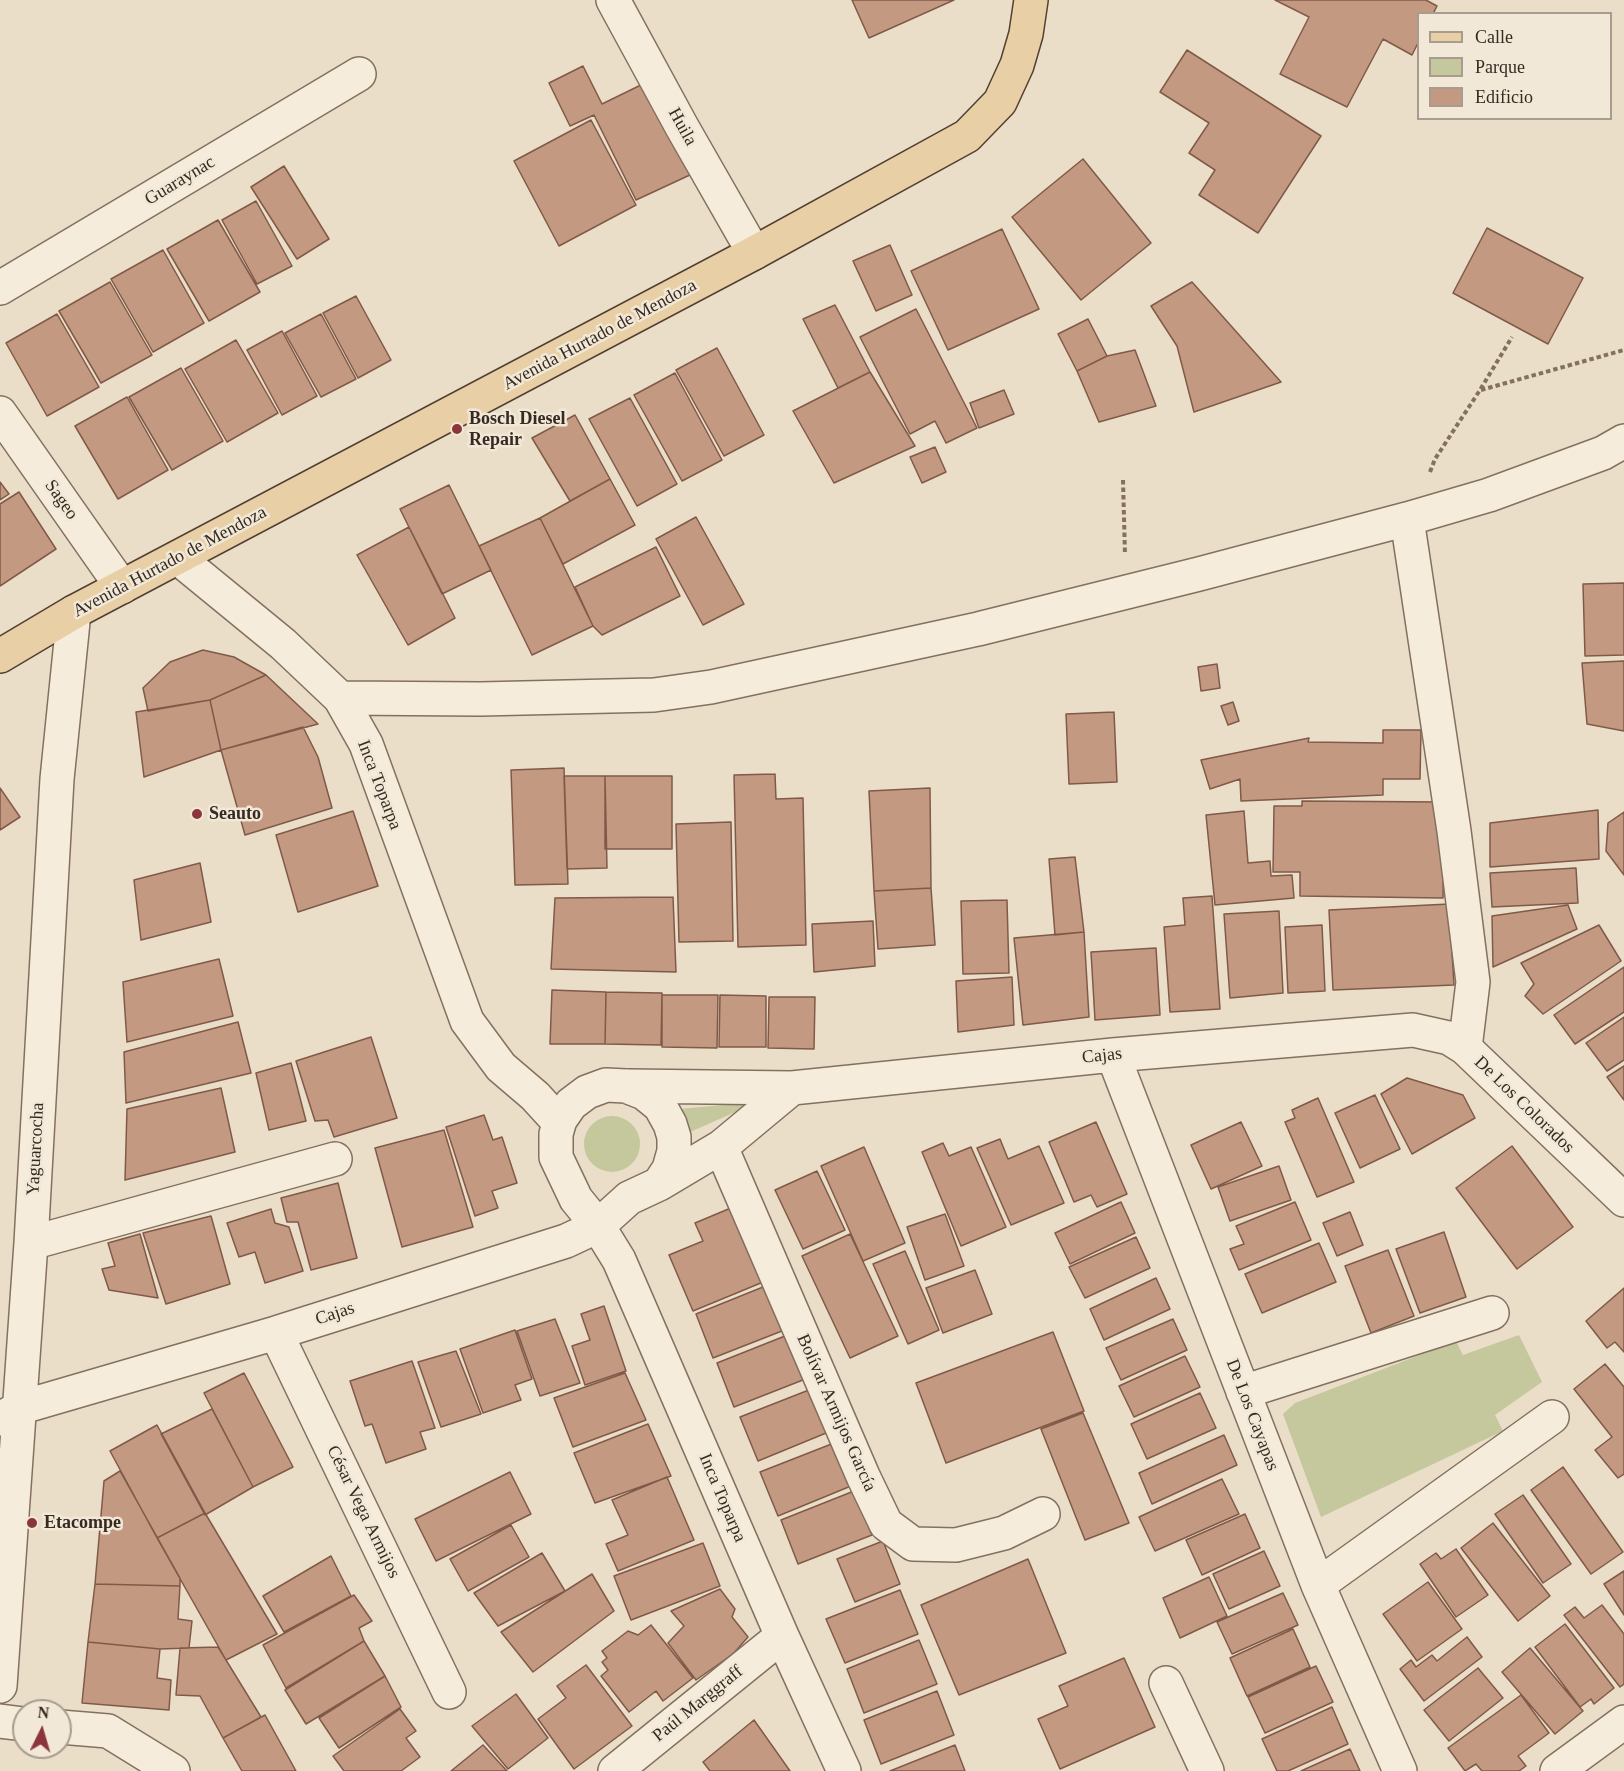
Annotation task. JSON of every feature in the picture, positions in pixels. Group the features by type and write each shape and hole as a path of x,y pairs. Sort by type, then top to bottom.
{"main road":[{"name":"Avenida Hurtado de Mendoza","path":"0,656 74,612 754,253 966,135 1000,102 1017,65 1026,34 1031,0"}],"street":[{"name":"Huila","path":"613,0 754,253"},
{"name":"Guaraynac","path":"0,288 359,74"},
{"name":"Sageo","path":"0,413 122,588"},
{"path":"340,698 480,699 654,695 777,674 978,629 1421,515 1488,495 1603,453 1624,441"},
{"path":"1421,515 1454,831 1473,982 1465,1048"},
{"name":"Inca Toparpa","path":"178,558 284,644 340,698 366,744 467,1021 501,1067 535,1095 556,1119 560,1120"},
{"name":"Yaguarcocha","path":"0,1686 9,1413 31,1243 57,779 74,612"},
{"name":"De Los Colorados","path":"1413,1030 1449,1038 1465,1048 1624,1200"},
{"name":"Cajas","path":"560,1120 571,1104 587,1092 606,1085 792,1088 1113,1054 1413,1030"},
{"name":"De Los Cayapas","path":"1113,1054 1318,1585 1400,1771"},
{"path":"626,1086 644,1094 660,1106 670,1124 674,1137 674,1151 669,1169 659,1184"},
{"name":"Cajas","path":"9,1413 276,1333 566,1241 598,1226 629,1198 659,1184 721,1147 792,1088"},
{"path":"560,1120 556,1134 556,1157 576,1200 598,1226"},
{"name":"Bolívar Armijos García","path":"721,1147 863,1476 886,1524 913,1544 956,1545 1004,1533 1043,1514"},
{"path":"31,1243 334,1159"},
{"name":"Inca Toparpa","path":"598,1226 619,1260 643,1312 782,1636 844,1771"},
{"path":"1243,1392 1492,1313"},
{"name":"César Vega Armijos","path":"276,1333 449,1692"},
{"path":"1318,1585 1552,1417"},
{"name":"Paúl Marggraff","path":"615,1771 782,1636"},
{"path":"1166,1683 1207,1771"},
{"path":"1557,1771 1624,1722"},
{"path":"72,1728 108,1731 173,1771"}],"path":[{"path":"1421,515 1435,459 1512,337"},
{"path":"1480,390 1624,350"},
{"path":"1123,480 1125,563 1130,591"}],"green space":[{"path":"758,1102 688,1133 679,1109"},
{"path":"606,1116 618,1116 632,1124 640,1138 638,1155 632,1164 618,1172 606,1172 589,1160 584,1150 584,1138 596,1121"},
{"path":"1519,1335 1542,1382 1495,1415 1503,1431 1321,1517 1283,1414 1295,1403 1456,1341 1463,1355"}],"building":[{"path":"852,0 954,0 869,38"},
{"path":"1275,0 1426,0 1437,6 1434,12 1417,12 1417,45 1412,55 1383,39 1347,107 1280,74 1309,17"},
{"path":"1187,50 1321,136 1258,233 1199,195 1215,170 1189,153 1209,123 1160,92"},
{"path":"583,66 602,104 647,82 692,174 636,200 594,115 570,126 549,83"},
{"path":"591,120 636,205 559,246 514,161"},
{"path":"1083,159 1151,243 1081,300 1012,217"},
{"path":"284,166 329,239 297,259 251,187"},
{"path":"256,201 292,266 257,284 222,220"},
{"path":"218,220 260,292 209,321 167,249"},
{"path":"1487,228 1583,278 1548,344 1453,293"},
{"path":"1002,229 1039,309 948,350 911,271"},
{"path":"890,245 912,295 876,311 853,261"},
{"path":"163,250 204,323 153,352 111,279"},
{"path":"110,282 152,355 101,383 59,311"},
{"path":"1192,282 1281,382 1194,412 1177,346 1151,306"},
{"path":"356,296 391,360 358,378 323,313"},
{"path":"835,305 870,372 838,388 803,319"},
{"path":"916,309 977,428 946,443 935,421 910,434 860,337"},
{"path":"57,314 99,387 47,416 6,343"},
{"path":"321,314 356,379 321,397 285,333"},
{"path":"1088,319 1107,356 1077,371 1058,334"},
{"path":"282,331 317,396 282,415 247,350"},
{"path":"236,340 278,413 227,442 185,369"},
{"path":"717,348 764,435 724,456 676,370"},
{"path":"1135,350 1156,406 1099,422 1077,371 1107,356"},
{"path":"181,368 223,441 172,470 129,397"},
{"path":"870,372 915,446 834,483 793,411"},
{"path":"675,373 722,460 682,481 634,395"},
{"path":"1004,390 1014,414 979,428 970,403"},
{"path":"127,397 168,470 118,499 75,426"},
{"path":"630,398 677,484 637,506 589,419"},
{"path":"575,415 610,479 570,501 532,438"},
{"path":"935,447 946,472 922,483 910,457"},
{"path":"610,479 635,525 563,564 540,518"},
{"path":"0,482 9,494 0,500"},
{"path":"449,485 491,570 442,594 400,509"},
{"path":"19,492 56,549 0,586 0,504"},
{"path":"696,517 744,604 703,625 656,539"},
{"path":"540,518 593,626 532,655 479,546"},
{"path":"409,527 455,618 408,645 357,555"},
{"path":"656,547 680,596 602,635 593,626 575,587"},
{"path":"1624,583 1624,655 1585,656 1583,584"},
{"path":"203,650 234,657 266,675 210,700 148,711 143,688 170,662"},
{"path":"1624,661 1624,731 1587,724 1582,663"},
{"path":"1217,664 1220,688 1201,691 1198,667"},
{"path":"266,675 318,724 221,750 210,700"},
{"path":"210,700 221,750 144,777 136,712"},
{"path":"1233,702 1239,721 1228,725 1221,706"},
{"path":"1114,712 1117,782 1069,784 1066,714"},
{"path":"303,727 318,757 332,808 245,835 221,750"},
{"path":"1383,730 1421,730 1420,779 1383,779 1383,795 1241,801 1240,779 1210,789 1201,760 1309,738 1308,742 1383,743"},
{"path":"564,768 568,884 515,885 511,770"},
{"path":"775,774 776,799 803,798 806,945 738,947 734,775"},
{"path":"564,776 605,776 607,868 567,869"},
{"path":"605,776 672,776 672,849 605,849"},
{"path":"0,788 20,817 0,830"},
{"path":"930,788 931,888 874,891 869,791"},
{"path":"1302,801 1444,802 1443,898 1300,896 1300,872 1273,872 1274,806 1302,806"},
{"path":"1598,810 1599,859 1490,867 1490,823"},
{"path":"353,811 378,886 298,912 276,835"},
{"path":"1244,811 1248,863 1270,861 1271,876 1292,875 1294,898 1215,905 1206,815"},
{"path":"1624,812 1624,875 1606,851 1608,823"},
{"path":"731,822 733,941 679,942 676,824"},
{"path":"1075,857 1084,932 1055,935 1049,859"},
{"path":"200,863 211,922 141,940 134,880"},
{"path":"1576,868 1578,903 1492,907 1490,873"},
{"path":"931,888 935,945 878,949 874,891"},
{"path":"1212,896 1220,1009 1170,1012 1164,927 1185,925 1183,898"},
{"path":"673,897 676,972 551,969 555,898"},
{"path":"1007,900 1009,973 963,974 961,901"},
{"path":"1449,904 1454,985 1333,990 1329,910"},
{"path":"1568,905 1577,929 1493,967 1492,916"},
{"path":"1279,911 1283,993 1230,998 1224,914"},
{"path":"873,921 875,966 814,972 812,924"},
{"path":"1322,925 1325,991 1288,993 1285,927"},
{"path":"1599,925 1621,961 1543,1014 1525,996 1534,984 1521,963"},
{"path":"1084,932 1089,1017 1023,1025 1014,938"},
{"path":"1156,948 1160,1015 1095,1020 1091,952"},
{"path":"219,959 233,1016 127,1042 123,982"},
{"path":"1624,967 1624,1012 1575,1044 1554,1015"},
{"path":"1012,977 1014,1025 958,1032 956,981"},
{"path":"552,990 606,992 605,1044 550,1044"},
{"path":"606,992 662,993 661,1045 605,1044"},
{"path":"662,995 718,995 717,1048 662,1047"},
{"path":"720,995 766,996 766,1047 719,1047"},
{"path":"769,997 815,997 814,1049 768,1048"},
{"path":"1624,1017 1624,1060 1607,1071 1586,1043"},
{"path":"238,1022 251,1073 126,1103 124,1052"},
{"path":"371,1037 397,1118 334,1137 328,1120 315,1121 296,1061"},
{"path":"291,1063 306,1121 269,1130 256,1073"},
{"path":"1624,1066 1624,1100 1607,1077"},
{"path":"1407,1078 1463,1095 1475,1118 1412,1154 1381,1094"},
{"path":"221,1088 235,1152 125,1180 127,1109"},
{"path":"1375,1095 1400,1149 1360,1168 1335,1113"},
{"path":"1318,1098 1354,1182 1317,1197 1285,1122 1295,1118 1292,1110"},
{"path":"484,1115 493,1140 502,1137 517,1183 492,1191 498,1208 475,1216 446,1127"},
{"path":"1096,1122 1127,1194 1097,1207 1091,1195 1074,1202 1049,1142"},
{"path":"1241,1122 1262,1166 1211,1189 1191,1145"},
{"path":"444,1130 473,1227 402,1247 375,1148"},
{"path":"1000,1139 1008,1159 1039,1146 1064,1203 1011,1225 977,1148"},
{"path":"943,1143 949,1156 971,1147 1006,1227 961,1246 922,1152"},
{"path":"1512,1146 1573,1227 1517,1269 1456,1188"},
{"path":"864,1147 905,1243 863,1261 821,1166"},
{"path":"1279,1166 1291,1200 1230,1221 1218,1187"},
{"path":"817,1171 845,1230 803,1249 775,1190"},
{"path":"338,1183 357,1258 311,1270 298,1222 287,1222 281,1198"},
{"path":"1121,1202 1135,1233 1070,1264 1055,1233"},
{"path":"1295,1202 1311,1240 1239,1270 1230,1249 1244,1244 1236,1226"},
{"path":"738,1205 768,1280 693,1311 669,1255 703,1241 695,1223"},
{"path":"271,1209 275,1223 289,1227 303,1271 265,1283 255,1252 239,1257 227,1223"},
{"path":"1350,1212 1363,1245 1337,1256 1323,1223"},
{"path":"945,1214 964,1266 925,1280 907,1227"},
{"path":"211,1216 230,1284 166,1304 143,1233"},
{"path":"1444,1232 1466,1297 1420,1313 1396,1249"},
{"path":"140,1234 158,1298 109,1290 102,1269 115,1266 108,1243"},
{"path":"850,1234 898,1336 850,1358 802,1256"},
{"path":"1136,1237 1150,1268 1085,1298 1069,1267"},
{"path":"1319,1243 1336,1282 1262,1313 1245,1274"},
{"path":"1388,1250 1414,1316 1371,1333 1345,1266"},
{"path":"905,1251 939,1330 908,1344 873,1264"},
{"path":"975,1270 992,1314 943,1333 926,1288"},
{"path":"1156,1278 1170,1309 1104,1340 1090,1309"},
{"path":"768,1285 787,1329 713,1358 696,1314"},
{"path":"1624,1288 1624,1352 1615,1342 1607,1348 1586,1321"},
{"path":"604,1306 626,1371 585,1385 572,1346 590,1340 581,1314"},
{"path":"555,1319 580,1383 540,1396 517,1331"},
{"path":"1173,1319 1187,1350 1121,1380 1106,1348"},
{"path":"515,1330 532,1379 515,1385 521,1400 483,1413 460,1349"},
{"path":"1053,1332 1084,1411 946,1463 916,1383"},
{"path":"790,1334 808,1378 734,1407 717,1363"},
{"path":"456,1351 481,1414 441,1427 418,1362"},
{"path":"1185,1356 1200,1387 1134,1417 1119,1386"},
{"path":"412,1361 435,1428 420,1432 426,1449 386,1463 372,1424 365,1426 350,1381"},
{"path":"1605,1364 1624,1387 1624,1474 1618,1478 1595,1450 1612,1437 1574,1389"},
{"path":"244,1373 293,1467 253,1487 204,1393"},
{"path":"625,1373 646,1420 573,1447 554,1398"},
{"path":"814,1388 831,1431 758,1461 740,1417"},
{"path":"1200,1393 1216,1428 1147,1459 1131,1424"},
{"path":"212,1409 253,1487 205,1515 161,1434"},
{"path":"1083,1413 1129,1523 1085,1540 1041,1429"},
{"path":"648,1424 671,1476 595,1503 574,1453"},
{"path":"157,1425 205,1513 157,1538 110,1451"},
{"path":"1224,1435 1237,1465 1152,1504 1139,1473"},
{"path":"834,1443 851,1486 778,1516 760,1472"},
{"path":"1563,1467 1623,1552 1591,1574 1531,1490"},
{"path":"120,1471 180,1578 180,1586 95,1584 104,1481"},
{"path":"510,1472 531,1514 436,1561 415,1519"},
{"path":"667,1477 694,1540 618,1571 606,1544 628,1535 612,1500"},
{"path":"1222,1479 1239,1514 1155,1551 1139,1517"},
{"path":"854,1491 872,1535 798,1564 781,1520"},
{"path":"1523,1495 1571,1564 1543,1583 1495,1514"},
{"path":"205,1513 277,1634 226,1660 157,1538"},
{"path":"1245,1514 1260,1548 1202,1575 1186,1540"},
{"path":"1493,1523 1550,1596 1518,1621 1461,1548"},
{"path":"511,1525 529,1557 468,1591 450,1559"},
{"path":"883,1541 900,1584 855,1602 837,1559"},
{"path":"703,1543 720,1586 631,1620 614,1576"},
{"path":"1456,1549 1488,1595 1456,1617 1420,1564 1436,1553 1441,1559"},
{"path":"1264,1551 1280,1586 1229,1609 1213,1574"},
{"path":"542,1553 565,1591 498,1626 474,1593"},
{"path":"331,1556 351,1596 284,1632 263,1596"},
{"path":"1028,1559 1066,1653 959,1695 921,1605"},
{"path":"1624,1571 1624,1615 1604,1584"},
{"path":"592,1574 614,1611 533,1672 501,1632"},
{"path":"1209,1577 1227,1616 1180,1638 1163,1598"},
{"path":"1428,1582 1462,1629 1417,1661 1383,1614"},
{"path":"95,1584 180,1586 178,1619 192,1621 189,1648 160,1649 88,1642"},
{"path":"720,1589 735,1609 732,1617 748,1637 733,1654 696,1680 668,1643 684,1626 671,1611"},
{"path":"900,1590 918,1634 845,1663 826,1619"},
{"path":"1283,1593 1298,1625 1232,1654 1217,1622"},
{"path":"354,1595 372,1621 359,1628 364,1641 286,1688 263,1645"},
{"path":"1602,1605 1624,1634 1624,1684 1620,1687 1564,1615 1575,1607 1584,1618"},
{"path":"1565,1624 1614,1688 1594,1704 1591,1699 1580,1707 1535,1647"},
{"path":"651,1625 693,1678 663,1701 656,1691 629,1712 601,1676 608,1670 602,1662 607,1658 602,1651 628,1631 638,1635"},
{"path":"1293,1629 1310,1667 1247,1696 1230,1658"},
{"path":"1467,1637 1482,1657 1424,1701 1400,1669 1411,1660 1416,1667 1432,1655 1437,1661"},
{"path":"919,1640 937,1684 864,1713 847,1669"},
{"path":"364,1641 385,1676 306,1724 285,1690"},
{"path":"88,1642 160,1649 157,1678 171,1680 169,1710 82,1703"},
{"path":"218,1647 261,1717 223,1738 200,1696 176,1695 180,1648"},
{"path":"1530,1648 1583,1711 1555,1734 1502,1672"},
{"path":"1124,1658 1155,1727 1060,1769 1038,1719 1068,1706 1059,1686"},
{"path":"586,1665 632,1726 574,1769 538,1719 566,1698 557,1686"},
{"path":"1316,1666 1333,1702 1265,1733 1248,1697"},
{"path":"1478,1668 1503,1698 1449,1741 1424,1710"},
{"path":"385,1676 401,1707 339,1748 319,1718"},
{"path":"937,1691 954,1735 881,1764 864,1720"},
{"path":"516,1694 548,1738 508,1769 472,1726"},
{"path":"1521,1695 1549,1733 1518,1756 1526,1766 1519,1771 1482,1771 1476,1764 1465,1771 1448,1748"},
{"path":"1332,1707 1348,1744 1288,1771 1277,1771 1262,1739"},
{"path":"400,1709 416,1731 406,1738 420,1757 401,1771 344,1771 333,1756"},
{"path":"265,1715 296,1771 242,1771 223,1738"},
{"path":"754,1720 790,1771 710,1771 703,1762"},
{"path":"483,1745 507,1771 451,1771"},
{"path":"955,1745 965,1771 890,1771"},
{"path":"1350,1749 1360,1771 1301,1771"}],"place":[{"name":"Bosch Diesel Repair","path":"457,429"},
{"name":"Seauto","path":"197,814"},
{"name":"Etacompe","path":"32,1523"}]}
